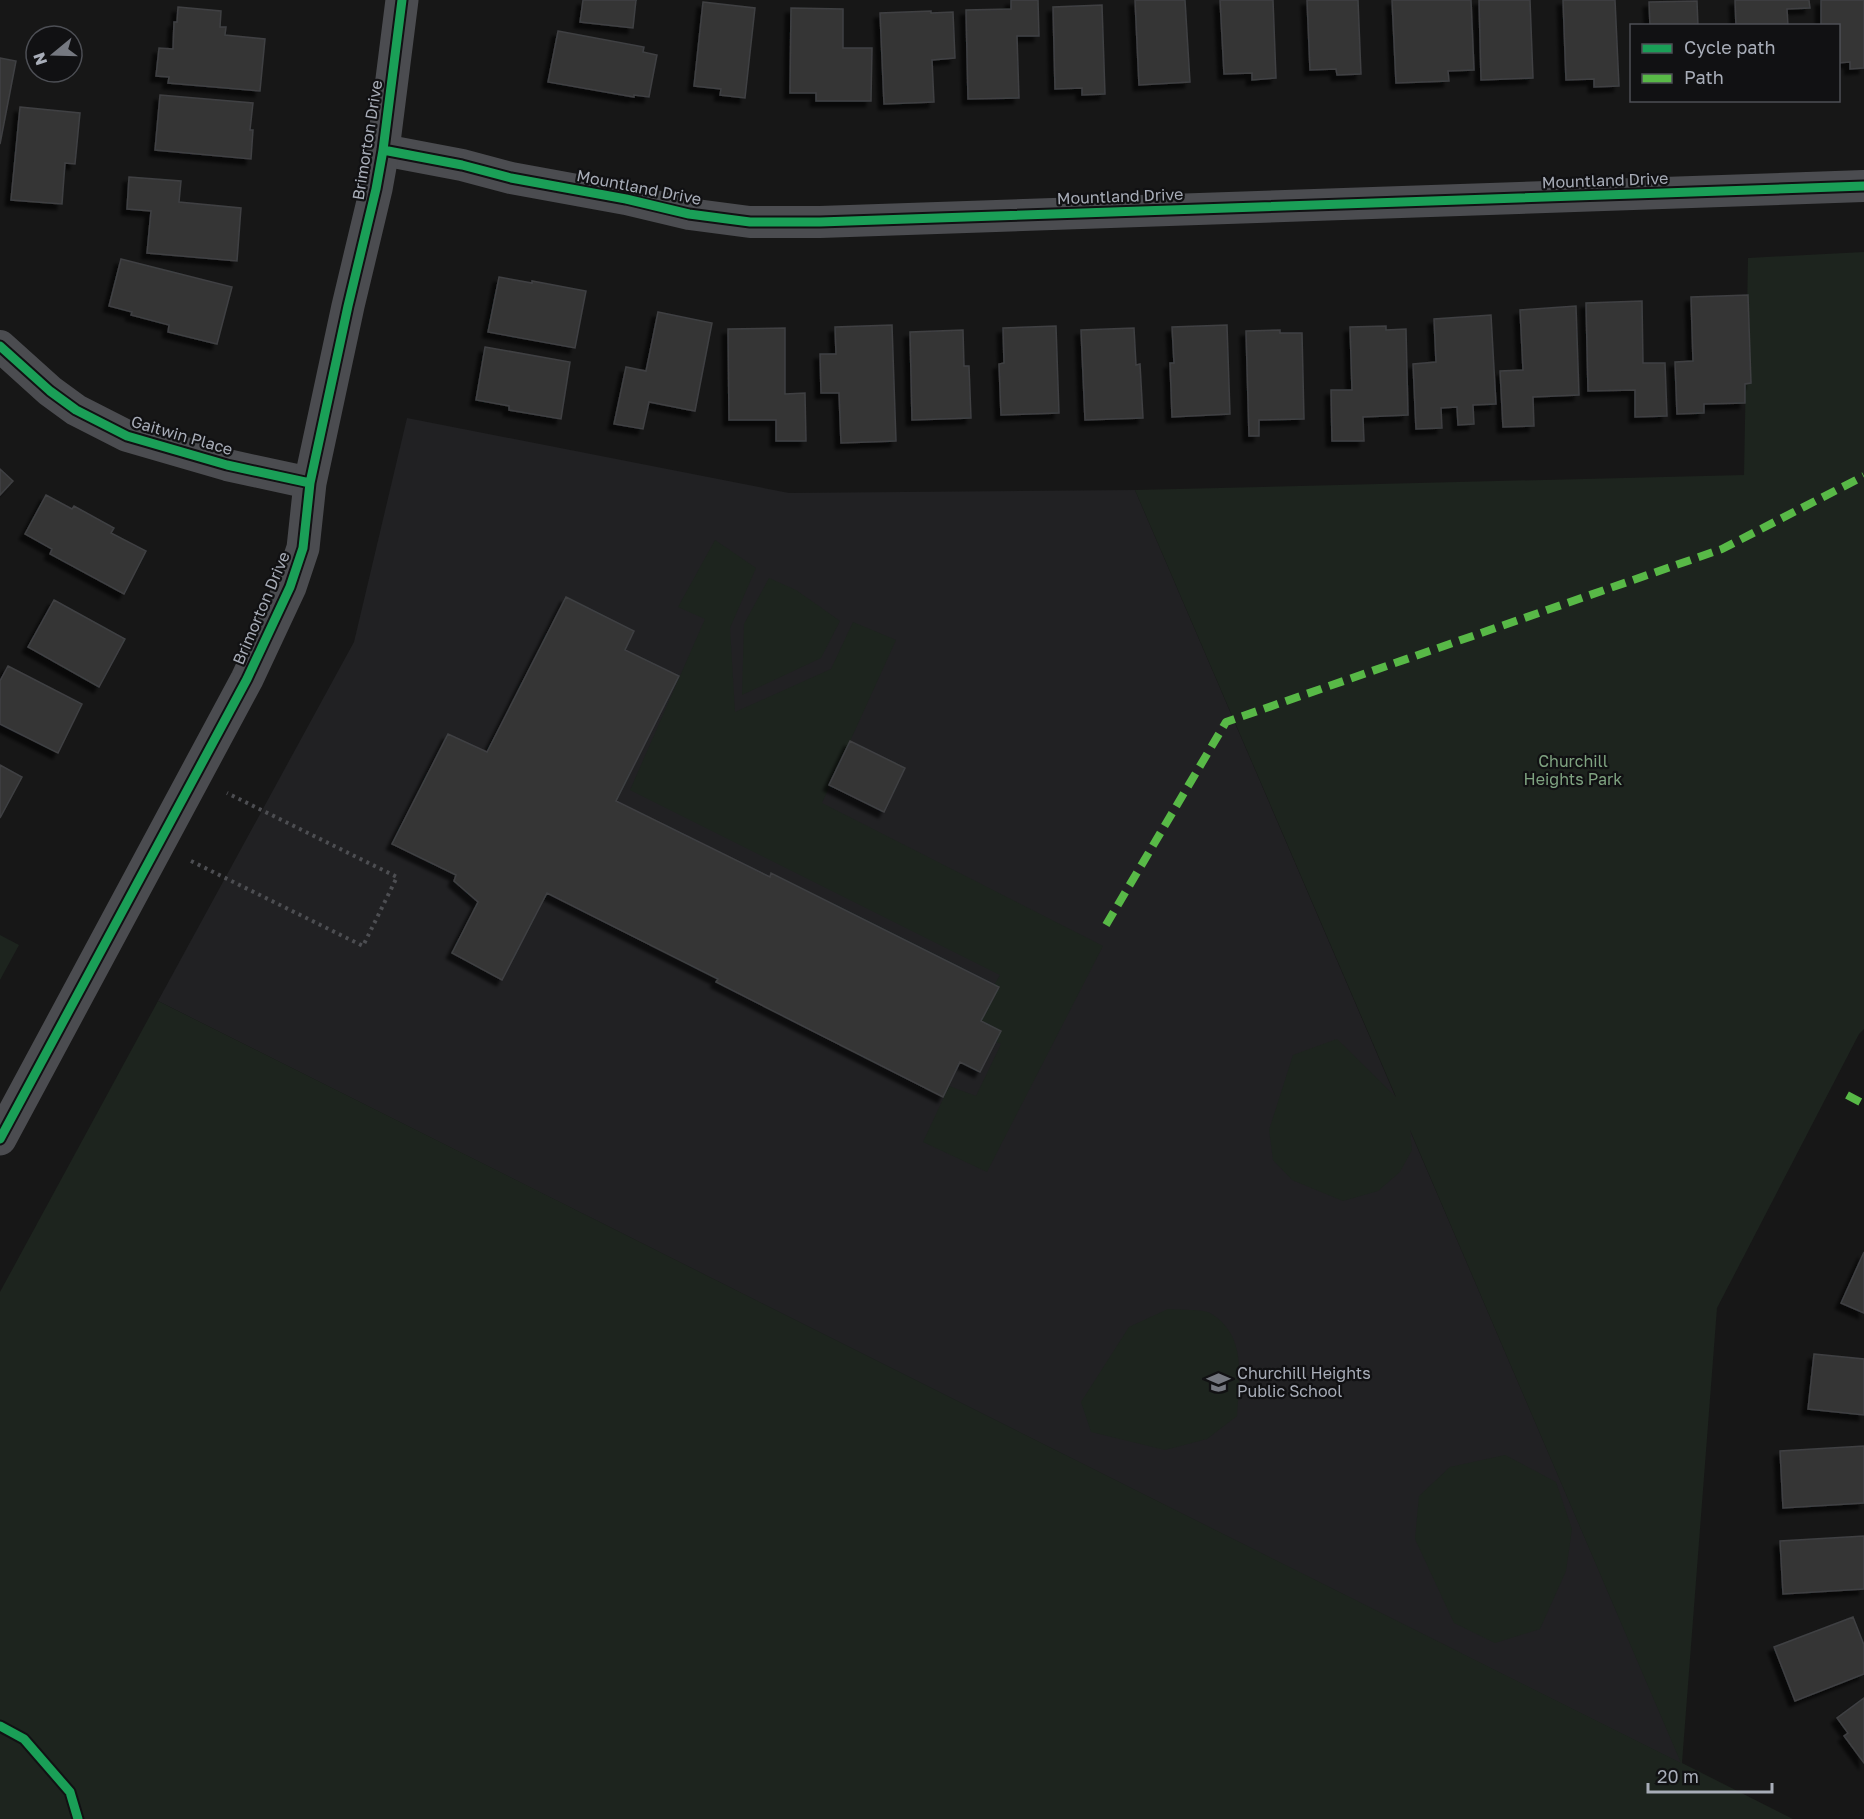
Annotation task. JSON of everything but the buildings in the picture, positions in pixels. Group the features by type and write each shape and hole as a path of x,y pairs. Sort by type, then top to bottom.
{"street":[{"name":"Brimorton Drive","path":"0,1139 248,679 290,587 303,548 310,483 383,150 402,0"},
{"name":"Mountland Drive","path":"383,150 689,214 750,222 820,222 1864,186"},
{"name":"Gaitwin Place","path":"0,346 50,391 76,410 127,436 226,465 310,483"}],"path":[{"path":"158,845 363,946 397,876 195,777"}],"shaded area":[{"name":"Churchill Heights Public School","path":"407,418 789,493 1135,490 1682,1764 158,1001 354,642"}],"green space":[{"name":"Churchill Heights Park","path":"1864,252 1864,1029 1859,1034 1717,1308 1682,1763 1793,1819 0,1819 0,1292 158,1001 1681,1763 1410,1130 1412,1150 1400,1172 1378,1191 1343,1201 1292,1180 1273,1160 1269,1130 1293,1055 1337,1039 1396,1097 1135,490 1744,475 1748,258"},
{"path":"715,540 756,568 730,628 735,712 831,669 853,622 896,640 822,803 1103,946 987,1172 923,1142 949,1086 976,1096 1001,1044 969,1029 1000,975 630,790 705,619 678,607"},
{"path":"769,578 796,590 840,621 821,658 742,695 744,624"},
{"path":"0,935 19,945 0,980"},
{"path":"1168,1309 1210,1313 1231,1333 1238,1359 1237,1416 1207,1439 1165,1450 1091,1432 1081,1402 1129,1327"},
{"path":"1505,1455 1556,1482 1572,1529 1566,1571 1540,1629 1495,1643 1454,1623 1415,1539 1419,1496 1450,1467"}],"marked path":[{"path":"1106,925 1226,722 1722,549 1864,476"},
{"path":"1847,1095 1864,1104"}],"cycle path":[{"path":"0,1139 247,679 290,587 303,548 310,483 376,189 402,0"},
{"path":"383,150 689,214 750,222 820,222 1864,186"},
{"path":"0,346 50,391 76,410 127,436 227,465 310,483"},
{"path":"0,1726 24,1739 70,1792 78,1819"}],"place":[{"name":"Churchill Heights Public School","path":"1219,1382"}]}
